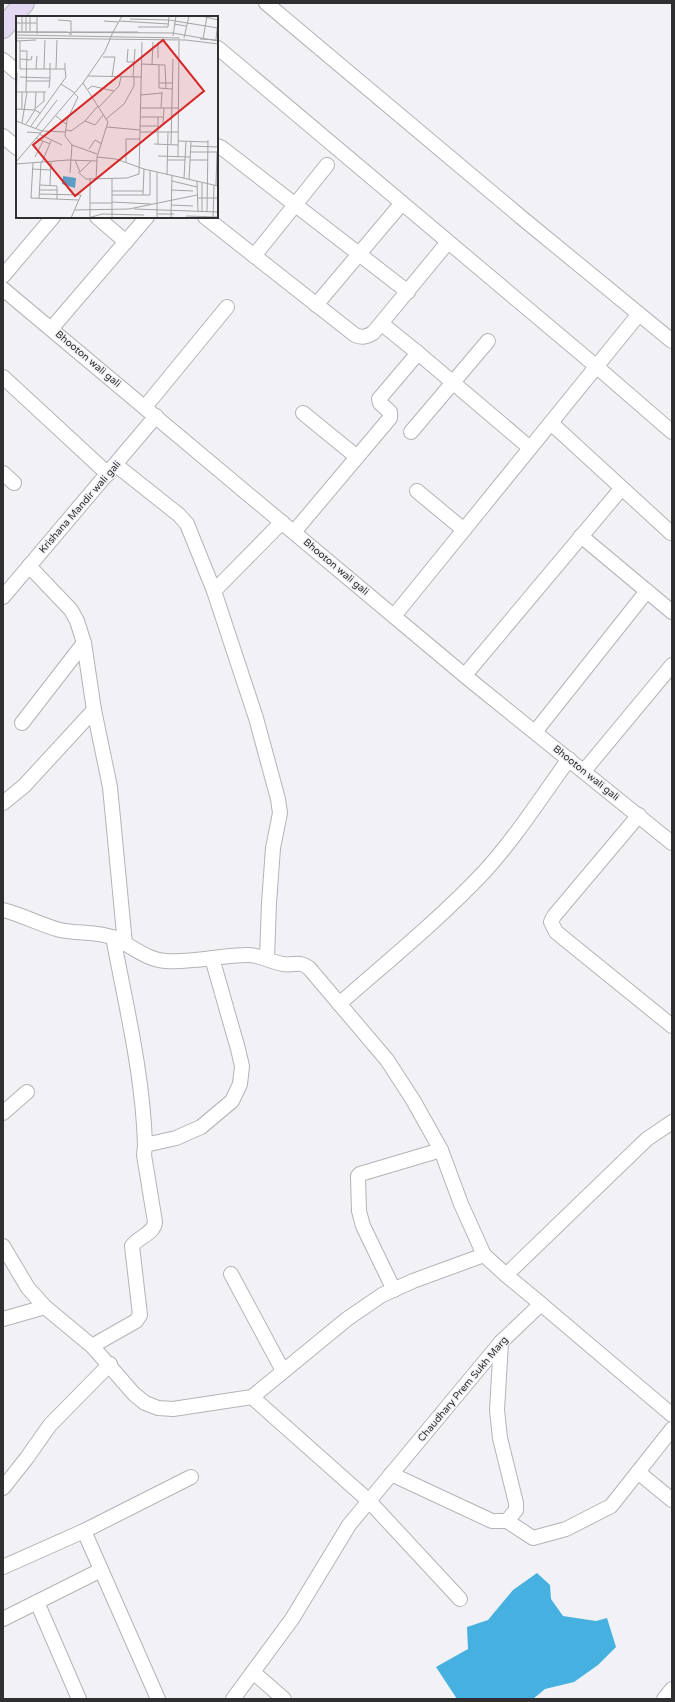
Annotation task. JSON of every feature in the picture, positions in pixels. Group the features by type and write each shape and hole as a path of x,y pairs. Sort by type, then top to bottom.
{"street":[{"path":"3,28 24,3"},
{"path":"266,3 672,341"},
{"path":"218,48 672,432"},
{"path":"3,60 16,71"},
{"path":"3,136 16,147"},
{"path":"218,146 408,292"},
{"path":"254,256 327,164"},
{"path":"316,304 402,203"},
{"path":"3,276 52,218"},
{"path":"98,218 126,242"},
{"path":"51,329 146,218"},
{"path":"206,218 355,335 360,337 366,337 373,333 382,324 448,242"},
{"name":"Bhooton wali gali","path":"3,288 465,675 672,843"},
{"path":"145,407 227,307"},
{"path":"394,616 640,314"},
{"path":"382,324 418,352 530,448"},
{"path":"411,432 488,341"},
{"path":"294,532 391,416 390,412 379,401 380,396 418,352"},
{"path":"3,377 112,470 179,515 187,524 214,591 256,718 278,799 280,813 273,848 267,958"},
{"path":"304,413 357,457"},
{"name":"Krishana Mandir wali gali","path":"3,597 112,470 156,416"},
{"path":"551,423 621,489 671,533"},
{"path":"3,474 14,483"},
{"path":"465,675 621,489"},
{"path":"417,491 464,530"},
{"path":"214,591 282,522"},
{"path":"581,536 672,612"},
{"path":"29,566 71,610 79,626 84,643 94,710 110,787 119,941 139,1071 144,1117 144,1155 155,1222 152,1231 136,1241 132,1246 140,1315 136,1321 92,1346"},
{"path":"535,732 647,591"},
{"path":"22,723 84,643"},
{"path":"584,771 672,665"},
{"path":"3,803 24,786 94,710"},
{"path":"339,1004 448,909 486,870 569,759"},
{"path":"639,815 554,916 551,922 552,927 556,932 672,1026"},
{"path":"3,910 74,933 100,934 119,941 151,959 167,961 247,955 267,958 276,963 287,965 295,963 303,964 309,968 387,1060 413,1100 441,1150 461,1204 484,1255 672,1415"},
{"path":"145,1145 176,1138 201,1127 232,1101 240,1084 242,1066 212,958"},
{"path":"3,1112 27,1092"},
{"path":"506,1275 647,1139 672,1122"},
{"path":"394,1290 363,1226 359,1211 358,1176 360,1174 441,1150"},
{"path":"3,1246 28,1288 45,1307 92,1346 110,1364 134,1394 144,1402 158,1408 173,1409 252,1396 347,1319 382,1295 413,1281 484,1255"},
{"path":"232,1274 283,1371"},
{"name":"Chaudhary Prem Sukh Marg","path":"232,1699 292,1619 349,1525 501,1342 541,1304"},
{"path":"3,1319 45,1307"},
{"path":"501,1342 497,1410 500,1438 516,1503 516,1510 506,1521"},
{"path":"3,1488 50,1426 110,1364"},
{"path":"252,1396 369,1501 460,1599"},
{"path":"391,1474 492,1521 506,1521 533,1538 566,1529 611,1506 672,1429"},
{"path":"638,1472 672,1500"},
{"path":"3,1567 84,1532 191,1477"},
{"path":"84,1532 158,1699"},
{"path":"3,1619 101,1570"},
{"path":"37,1602 79,1699"},
{"path":"253,1672 284,1699"},
{"path":"664,1699 672,1689"}],"water":[{"path":"537,1573 550,1585 551,1599 563,1616 596,1621 607,1618 616,1647 598,1665 574,1682 545,1689 533,1699 457,1699 436,1667 468,1649 467,1627 488,1620 513,1590"}]}
